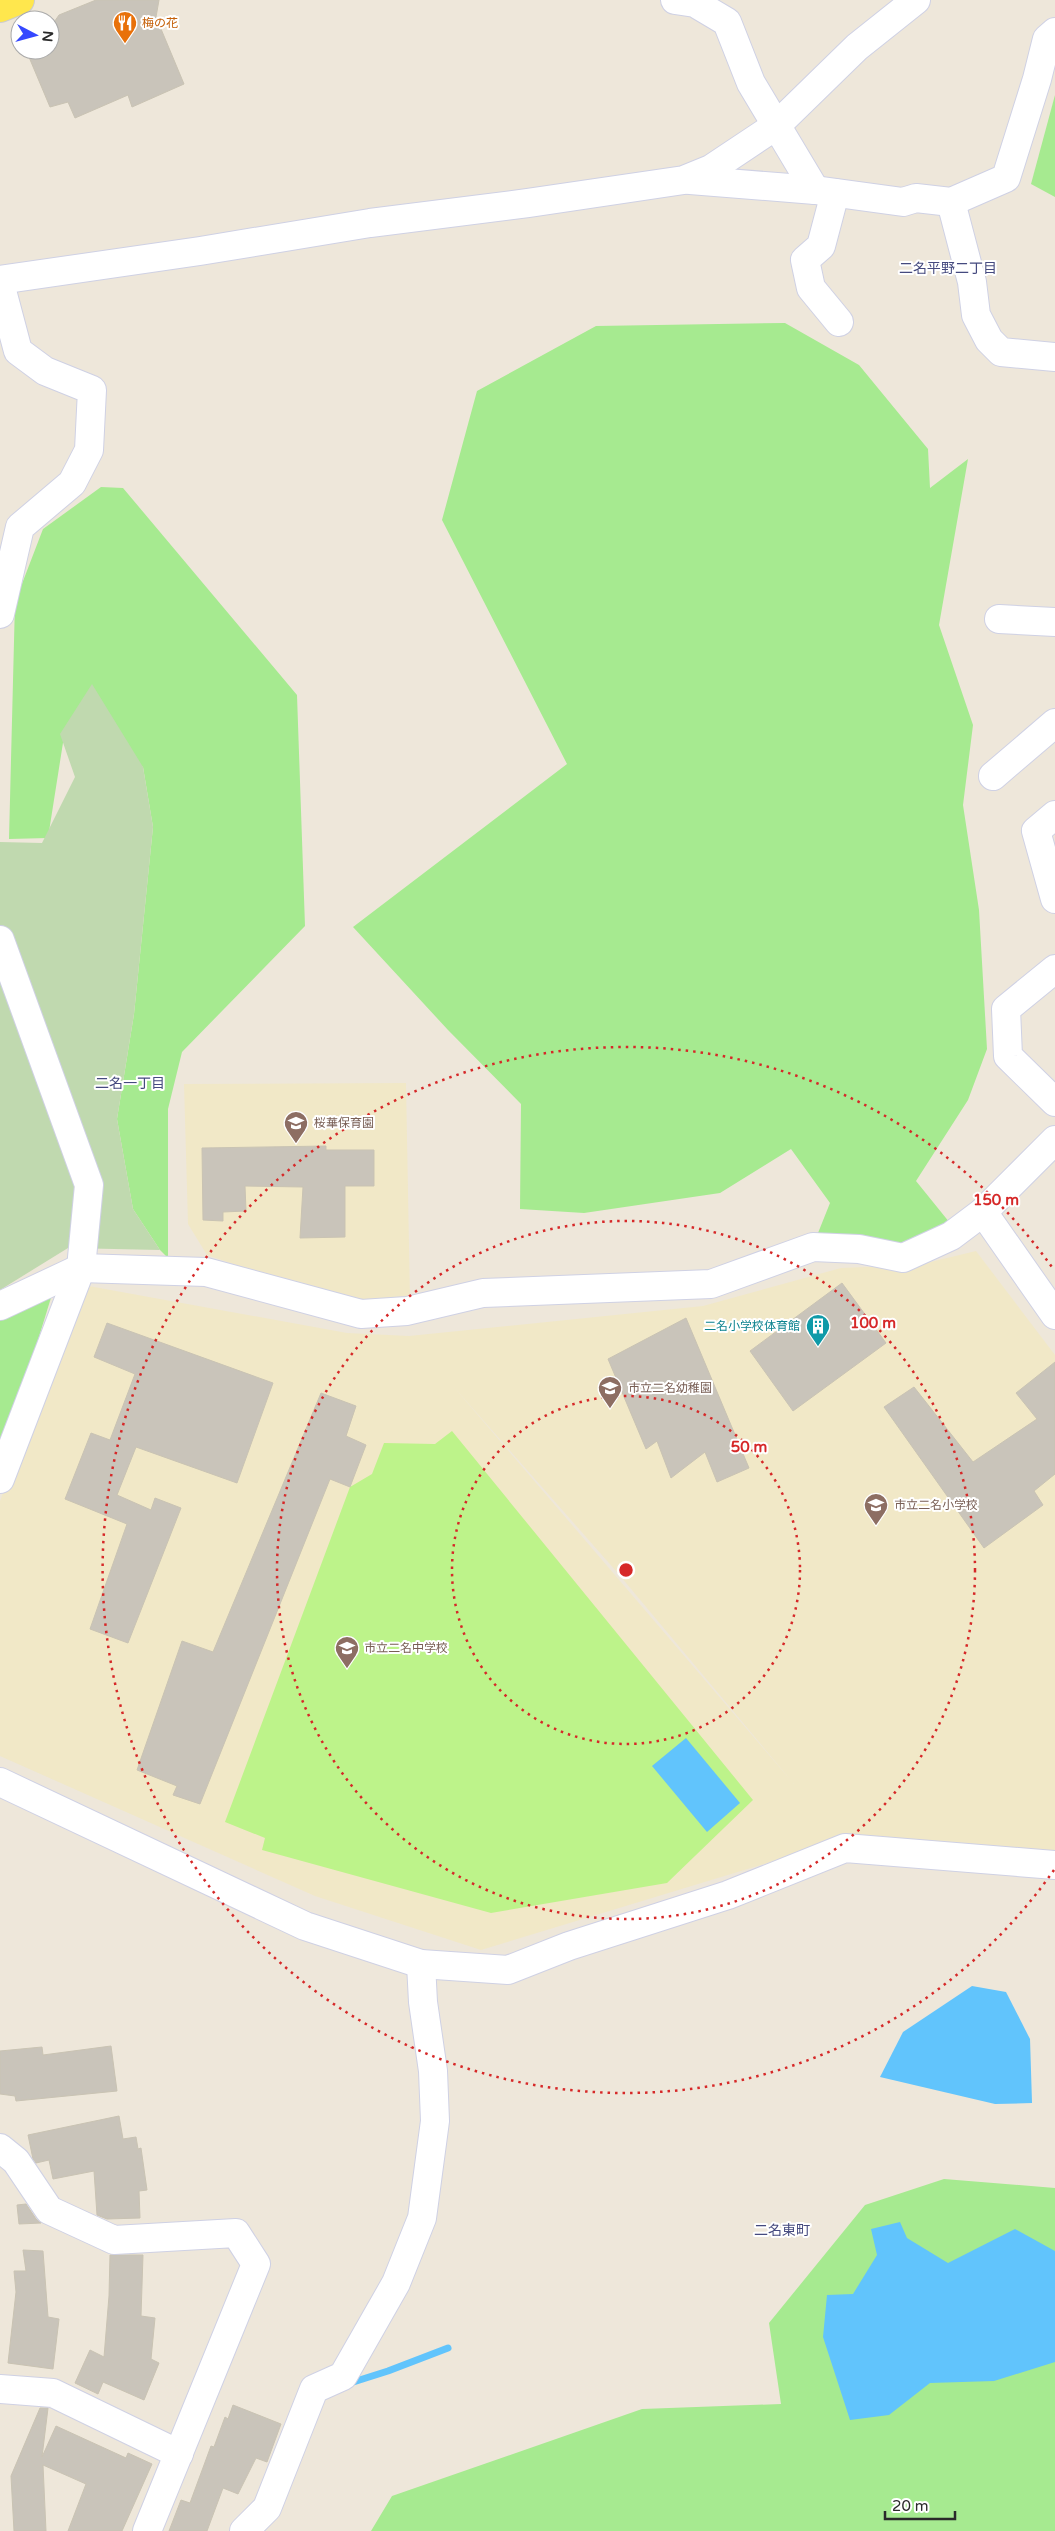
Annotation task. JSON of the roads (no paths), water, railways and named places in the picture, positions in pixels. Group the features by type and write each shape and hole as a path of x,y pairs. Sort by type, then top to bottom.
{"main road":[{"path":"0,8 20,0"}],"street":[{"path":"675,0 695,3 727,22 752,84 777,125 825,192 821,246 805,260 810,288 839,322"},
{"path":"0,614 20,527 72,482 89,450 92,390 45,371 18,351 0,281 200,251 370,222 528,203 684,180 711,170 777,125 857,47 916,0"},
{"path":"684,180 825,192 903,202 916,198 951,202 1006,178 1037,79 1047,39 1055,32"},
{"path":"951,202 972,282 976,315 989,340 1001,352 1055,356"},
{"path":"998,619 1055,622"},
{"path":"993,776 1055,723"},
{"path":"1055,815 1036,831 1055,899"},
{"path":"0,940 88,1185 80,1268 0,1479"},
{"path":"1055,969 1006,1010 1008,1056 1055,1102"},
{"path":"0,1306 80,1268 206,1272 361,1314 398,1312 483,1293 711,1284 813,1247 859,1249 904,1258 951,1236 983,1212 1055,1140"},
{"path":"983,1212 1054,1312"},
{"path":"0,1782 305,1926 421,1964 508,1970 569,1946 728,1895 845,1848 1055,1864"},
{"path":"244,2531 267,2508 314,2389 342,2376 396,2283 422,2218 435,2121 433,2071 423,2002 421,1964"},
{"path":"0,2148 16,2162 48,2210 114,2240 236,2233 256,2264 147,2531"},
{"path":"0,2389 53,2393 179,2454"}],"water":[{"path":"686,1738 740,1803 707,1832 652,1766"},
{"path":"972,1986 1006,1992 1030,2039 1032,2103 995,2104 880,2077 903,2032"},
{"path":"900,2222 907,2238 948,2263 1015,2229 1055,2251 1055,2362 994,2381 930,2383 889,2415 850,2420 823,2337 827,2295 853,2294 877,2255 871,2229"}],"waterway":[{"path":"347,2384 388,2371 448,2348"}],"place":[{"name":"梅の花","path":"125,44"},
{"name":"桜華保育園","path":"296,1144"},
{"name":"二名小学校体育館","path":"818,1347"},
{"name":"市立二名幼稚園","path":"610,1409"},
{"name":"市立二名小学校","path":"876,1526"},
{"name":"市立二名中学校","path":"347,1669"}],"district":[{"name":"二名平野二丁目","path":"948,268"},
{"name":"二名一丁目","path":"130,1083"},
{"name":"二名東町","path":"782,2230"}]}
